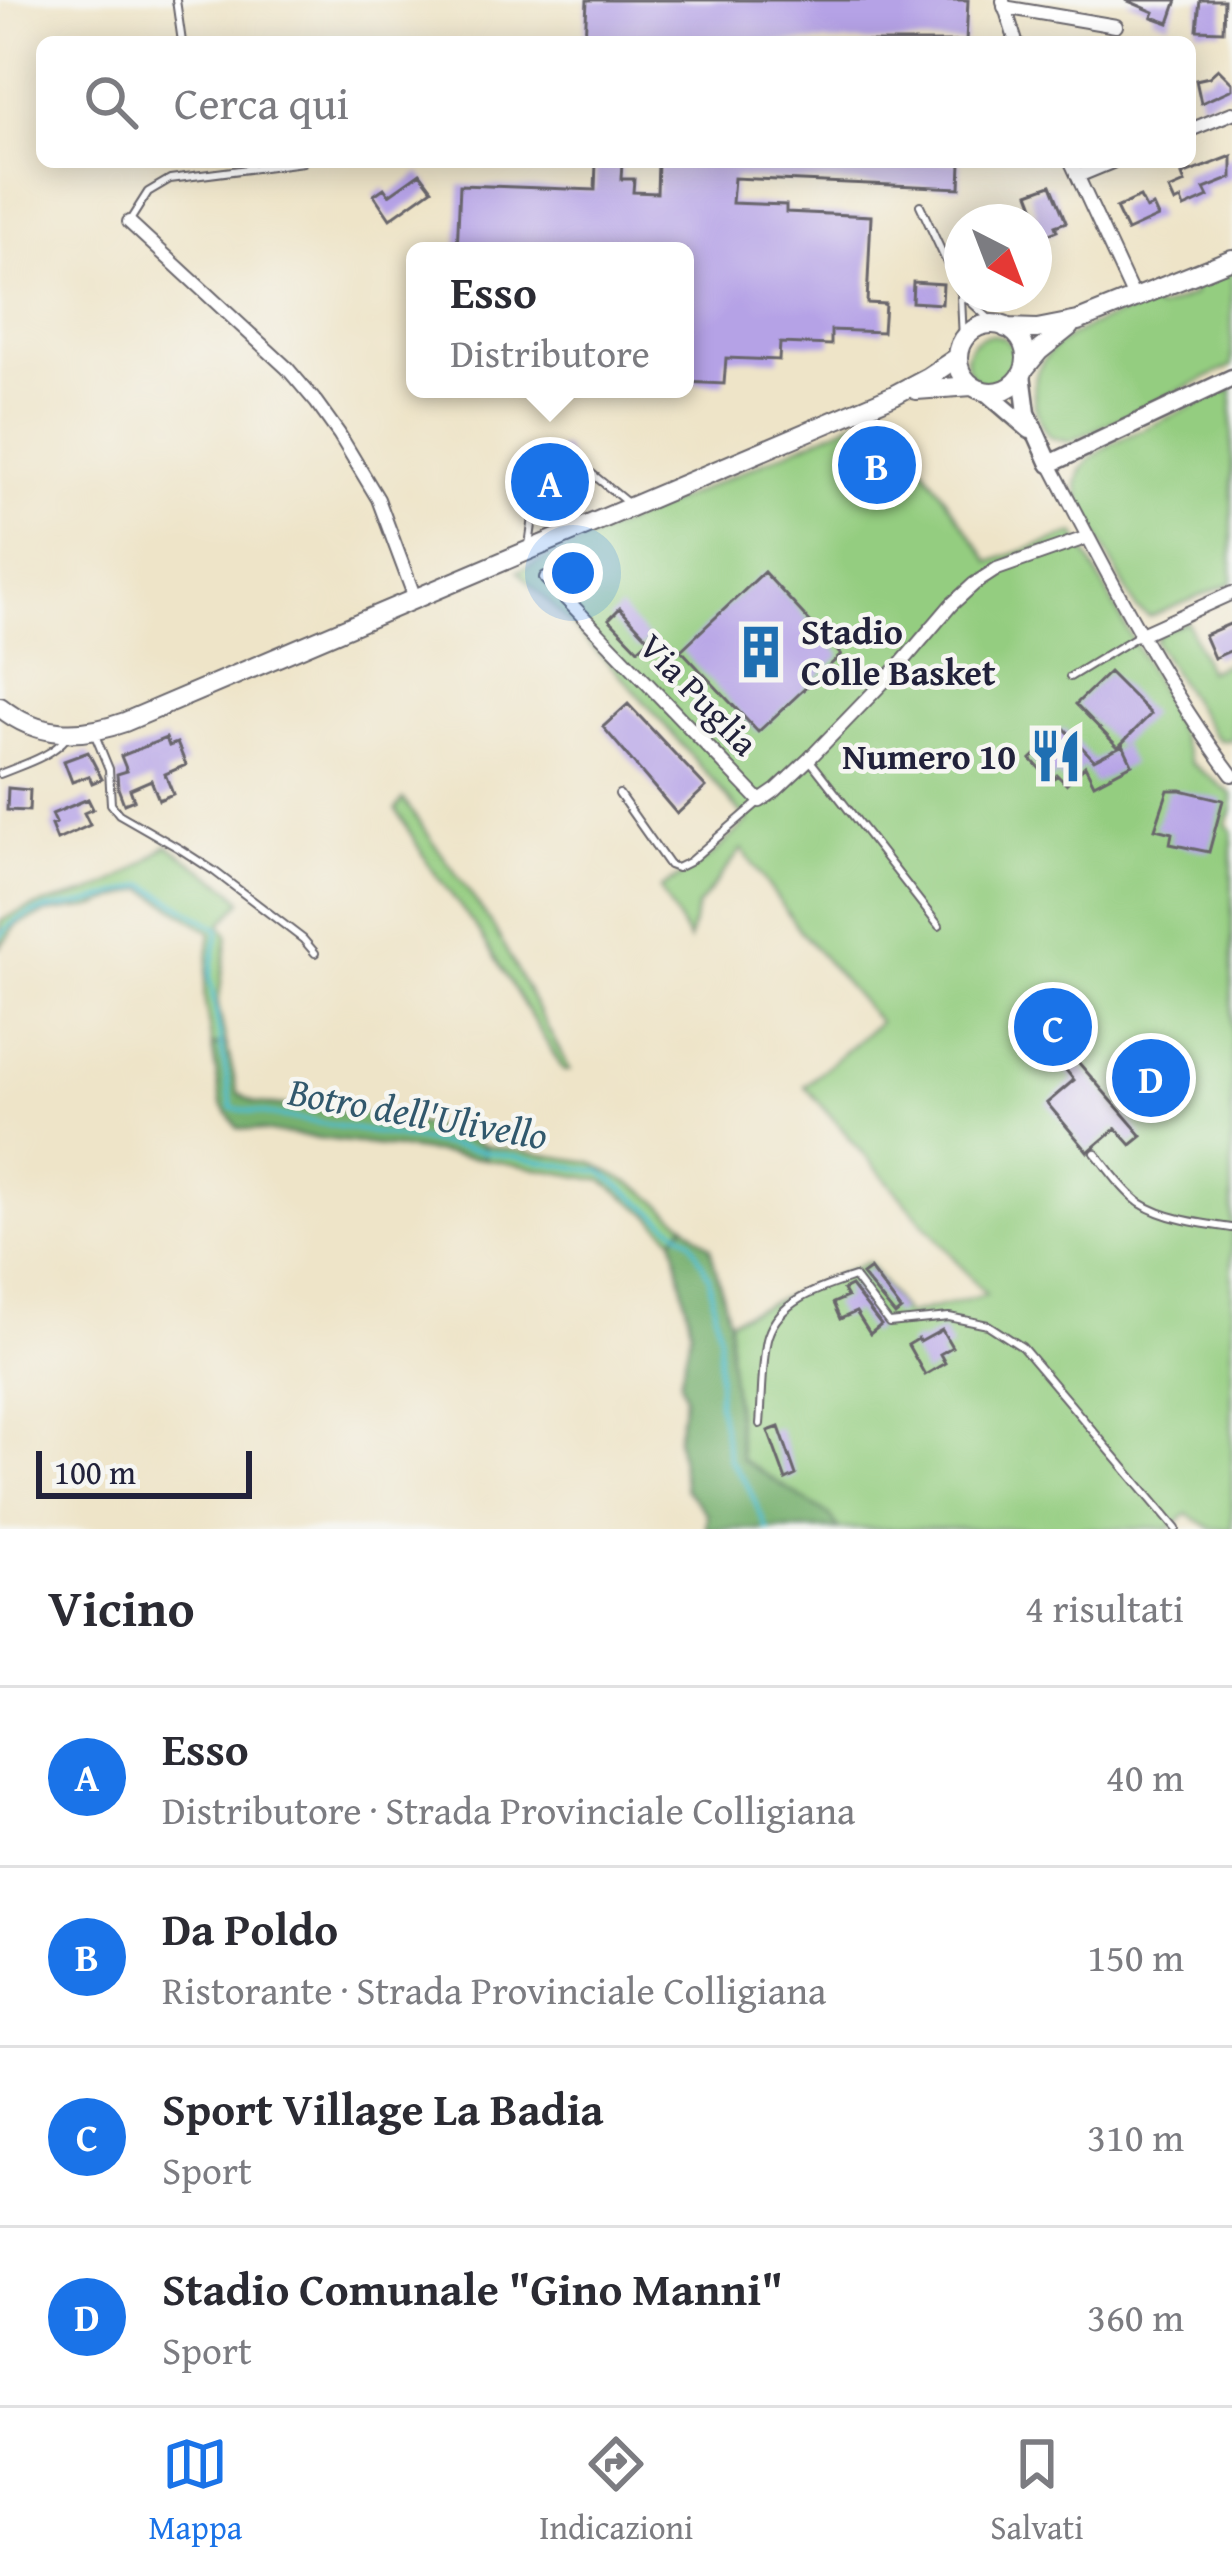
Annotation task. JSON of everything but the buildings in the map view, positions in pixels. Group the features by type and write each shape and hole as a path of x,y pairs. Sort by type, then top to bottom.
{"main road":[{"path":"0,707 27,725 69,734 140,716 894,395 928,377 978,328 1037,329 1078,321 1232,259"},
{"path":"894,395 935,387 1007,389 1048,343 1078,321"},
{"path":"1001,326 1014,333 1024,350 1023,372"},
{"path":"961,348 959,368 979,389"}],"street":[{"path":"1014,36 1004,4 1116,26"},
{"path":"1196,126 1232,113"},
{"path":"1074,168 1134,298"},
{"path":"1078,176 1097,168"},
{"path":"130,222 287,368 316,402 382,507 415,598"},
{"path":"1023,372 1025,406 1050,464 1139,634 1180,704 1225,754 1232,775"},
{"path":"1050,464 1232,378"},
{"path":"979,389 1035,435"},
{"name":"Via Puglia","path":"546,578 760,801 809,759 967,590 994,571 1088,537"},
{"path":"1139,634 1232,593"}],"lane":[{"path":"176,0 181,36"},
{"path":"208,168 209,172"},
{"path":"130,222 156,185 247,168"},
{"path":"920,205 944,257"},
{"path":"961,312 961,348"},
{"path":"984,312 1001,326"},
{"path":"529,549 538,490 586,467 632,506"},
{"path":"1070,677 1139,634"},
{"path":"93,731 109,769 111,804 118,814 214,871 315,953"},
{"path":"0,774 53,751 69,734"},
{"path":"809,759 939,926"},
{"path":"619,794 669,865 677,868 760,801"},
{"path":"1095,1153 1147,1207 1232,1228"},
{"path":"760,1424 768,1335 785,1309 810,1292 854,1276 889,1323 949,1317 988,1325 1022,1347 1176,1529"}],"green space":[{"path":"1232,266 1232,366 1069,442 1049,437 1038,416 1034,392 1045,357 1075,334 1112,317 1148,305 1159,309 1193,295 1195,280"},
{"path":"991,335 1008,343 1016,360 1008,377 991,385 974,377 966,360 974,343"},
{"path":"1232,388 1232,583 1149,617 1136,608 1081,503 1077,484 1081,470 1111,444"},
{"path":"881,410 990,562 1075,533 1164,698 1191,763 1232,794 1226,824 1232,831 1232,1529 1212,1529 1187,1514 1169,1529 839,1529 830,1516 741,1460 729,1320 868,1262 906,1315 986,1295 805,1086 879,1022 801,932 742,849 697,907 689,940 660,889 710,857 748,821 628,683 518,571"},
{"path":"1187,621 1208,671 1232,661 1232,740 1219,740 1212,733 1156,645 1161,632"},
{"path":"403,799 493,926 570,1070 564,1071 478,930 431,868 396,809"},
{"path":"167,845 242,901 221,924 228,935 218,1004 226,1043 212,1046 204,996 211,932 145,889 16,925 0,947 1,921 107,886"},
{"path":"226,1043 238,1093 255,1103 429,1126 483,1146 485,1159 238,1128 221,1104 212,1046"},
{"path":"483,1146 591,1162 644,1191 685,1224 673,1238 604,1181 485,1159"},
{"path":"685,1224 710,1247 729,1320 741,1459 830,1516 839,1529 706,1529 707,1514 685,1489 677,1438 685,1396 680,1381 691,1329 673,1238"}],"waterway":[{"name":"Botro dell'Ulivello","path":"0,936 33,913 146,885 219,929 210,978 232,1108 602,1172 691,1241 709,1277 719,1336 718,1403 729,1459 747,1484 767,1529"}],"place":[{"name":"Da Poldo","path":"877,465"},
{"name":"Esso","path":"550,482"},
{"name":"Stadio Colle Basket","path":"761,652"},
{"name":"Numero 10","path":"1056,756"},
{"name":"Sport Village La Badia","path":"1053,1027"},
{"name":"Stadio Comunale \"Gino Manni\"","path":"1151,1078"}]}
